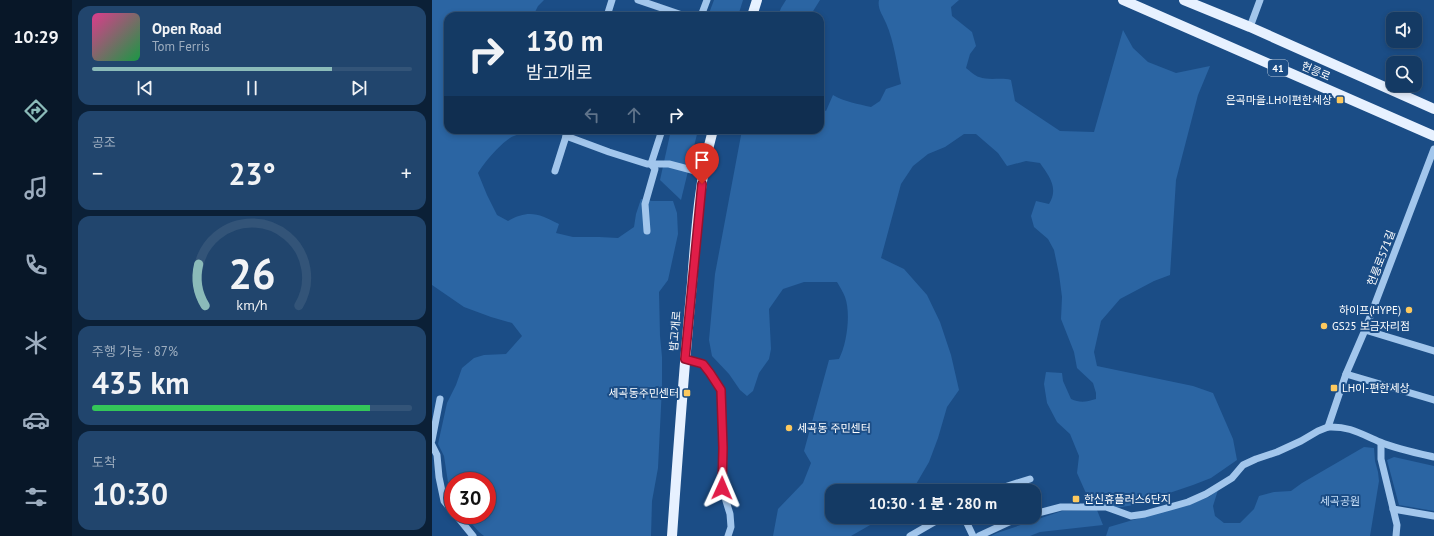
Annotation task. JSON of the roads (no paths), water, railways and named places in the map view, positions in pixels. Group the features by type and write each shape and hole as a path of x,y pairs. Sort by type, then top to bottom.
{"main road":[{"path":"753,12 757,0"},
{"name":"헌릉로","path":"1123,0 1434,136"},
{"name":"헌릉로","path":"1184,0 1250,27 1434,109"},
{"name":"밤고개로","path":"672,536 685,359 699,207 703,173 712,134"}],"street":[{"path":"608,12 612,0"},
{"path":"638,0 673,12"},
{"path":"702,12 707,0"},
{"path":"1250,27 1260,0"},
{"path":"555,171 567,134"},
{"path":"569,134 609,152 651,164 669,164 703,173"},
{"path":"651,164 661,134"},
{"name":"헌릉로571길","path":"1328,427 1346,374 1365,330 1434,148"},
{"path":"647,231 645,204 655,168 651,164"},
{"path":"1365,330 1434,351"},
{"path":"685,359 703,364 721,390 723,448 722,488 730,514 731,527 728,536"},
{"path":"1346,374 1434,400"},
{"path":"432,440 440,399"},
{"path":"1041,512 1061,507 1106,507 1131,516 1145,514 1188,502 1206,494 1232,478 1243,465 1277,452 1328,427 1352,429 1381,443 1434,457"},
{"path":"1381,443 1381,459 1397,525 1396,536"},
{"path":"432,445 438,454 439,476 444,501"},
{"path":"1014,484 1030,479"},
{"path":"1393,509 1434,516"},
{"path":"463,524 473,536"},
{"path":"910,536 931,524"},
{"path":"967,524 973,536"},
{"path":"979,536 1005,524"}],"place":[{"name":"은곡마을.LH이편한세상","path":"1340,100"},
{"name":"하이프(HYPE)","path":"1409,310"},
{"name":"GS25 보금자리점","path":"1324,326"},
{"name":"LH이-편한세상","path":"1334,388"},
{"name":"세곡동주민센터","path":"687,393"},
{"name":"세곡동 주민센터","path":"789,428"},
{"name":"한신휴플러스6단지","path":"1076,499"}],"park label":[{"name":"세곡공원","path":"1340,501"}]}
